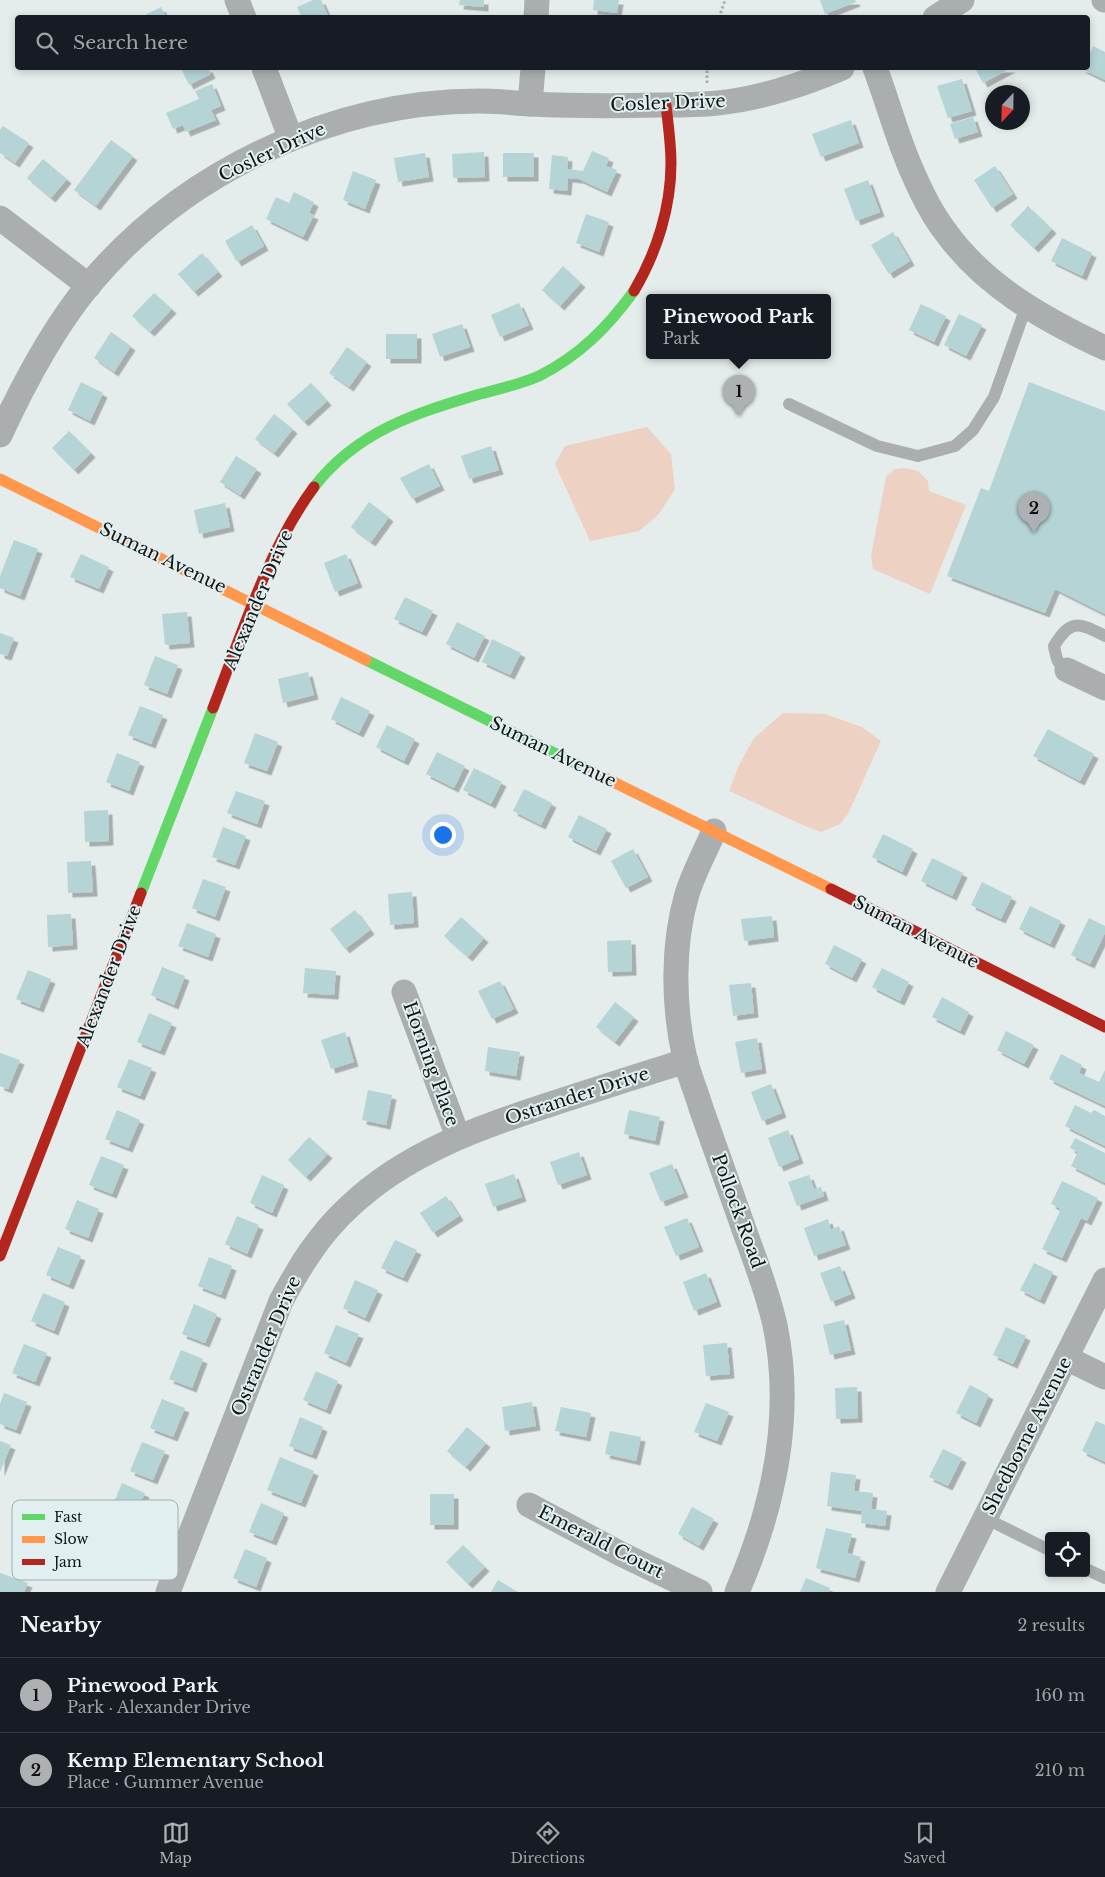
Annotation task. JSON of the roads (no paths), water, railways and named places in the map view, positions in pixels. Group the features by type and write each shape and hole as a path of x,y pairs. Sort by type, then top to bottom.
{"street":[{"path":"238,0 243,15"},
{"path":"536,15 537,0"},
{"path":"940,15 962,0"},
{"path":"265,70 291,139"},
{"path":"530,104 533,70"},
{"name":"Cosler Drive","path":"0,435 40,356 62,320 88,286 121,250 190,192 229,168 291,139 341,121 385,110 421,105 480,101 530,104 666,105 720,103 766,94 837,70"},
{"path":"876,70 911,169 926,200 945,231 963,253 991,280 1026,307 1058,326 1105,348"},
{"name":"Alexander Drive","path":"0,1256 254,603 281,541 308,493 329,468 352,447 378,430 406,417 540,375 574,356 619,314 637,289 651,260 662,229 668,198 671,165 666,105"},
{"path":"0,218 88,286"},
{"name":"Suman Avenue","path":"0,479 254,603 1105,1026"},
{"path":"1067,670 1105,688"},
{"name":"Pollock Road","path":"714,831 688,893 680,930 676,968 678,1006 686,1061 716,1152 766,1289 776,1327 781,1366 782,1419 776,1466 767,1510 754,1554 737,1592"},
{"name":"Horning Place","path":"404,992 458,1137"},
{"name":"Ostrander Drive","path":"178,1566 281,1301 298,1270 318,1241 356,1201 385,1179 425,1154 458,1137 510,1116 686,1061"},
{"name":"Shedborne Avenue","path":"948,1592 1105,1280"},
{"path":"1066,1358 1105,1377"},
{"name":"Emerald Court","path":"529,1505 621,1554 700,1592"},
{"name":"Ostrander Drive","path":"168,1592 173,1580"}],"lane":[{"path":"789,404 877,446 918,456 955,446 972,430 994,397 1026,307"},
{"path":"1067,670 1061,667 1054,646 1061,634 1072,626 1083,625 1105,636"},
{"path":"986,1518 1045,1548"},
{"path":"1090,1571 1105,1578"}],"place":[{"name":"Pinewood Park","path":"739,416"},
{"name":"Kemp Elementary School","path":"1034,533"}]}
